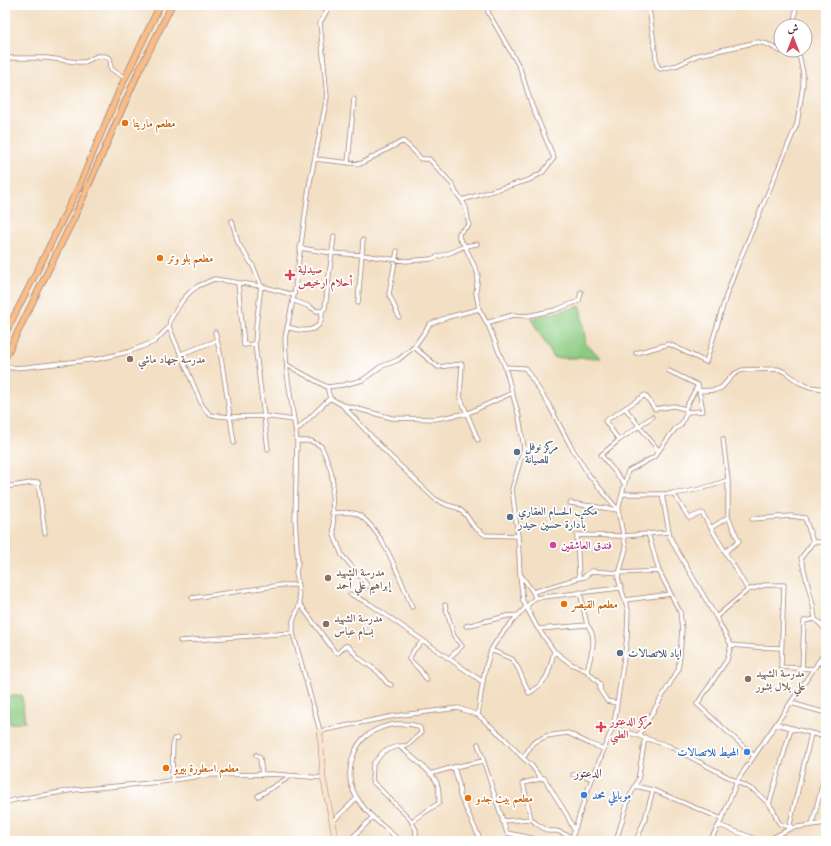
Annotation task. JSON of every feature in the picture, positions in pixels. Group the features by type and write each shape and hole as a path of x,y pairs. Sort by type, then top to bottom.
{"main road":[{"path":"5,334 80,184 119,91 160,5"},
{"path":"5,358 75,216 152,44 172,5"},
{"path":"155,15 165,20"},
{"path":"119,91 129,96"},
{"path":"38,269 46,274"}],"street":[{"path":"330,5 320,23 327,97 300,248 294,295 285,338 286,366 297,440 295,519 298,562 296,572 300,604 293,621 293,633 320,732 323,778 336,841"},
{"path":"462,200 530,180 543,172 554,158 532,106 520,68 489,14 486,5"},
{"path":"617,5 622,9 632,5"},
{"path":"647,5 650,15 657,65 660,69 678,65 698,55 758,42 773,47"},
{"path":"795,18 796,5"},
{"path":"5,58 47,58 85,62 97,56 105,56 110,58 111,69 126,78"},
{"path":"636,353 669,344 706,362 735,272 797,124 803,85 803,73 800,58"},
{"path":"348,163 354,99"},
{"path":"315,159 360,164 403,142 414,150 421,158 429,159 452,184 456,193 462,200 466,208 469,225 459,233 459,238 465,246 478,274 476,293 479,309 504,367 519,417 524,448 512,489 518,536 523,600 539,629 554,651 571,664 587,671 600,684 600,690 607,701 617,703"},
{"path":"232,221 238,243 253,266 261,286 255,344 268,449"},
{"path":"287,327 301,330 311,330 318,326 322,320 322,311 325,308 334,236"},
{"path":"358,303 364,240"},
{"path":"300,248 406,261 431,259 465,246 477,244"},
{"path":"397,250 389,294 399,317"},
{"path":"294,295 261,286 214,280 198,286 190,292 182,301 170,320 169,326 202,405 210,415 230,417 264,416 294,420"},
{"path":"238,283 244,345 255,344"},
{"path":"486,323 513,315 526,316 555,310 579,301 581,292"},
{"path":"292,300 317,311 322,311"},
{"path":"286,366 327,387 344,385 363,380 380,367 398,360 414,347 430,324 448,317 479,309"},
{"path":"5,366 13,368 27,367 98,358 128,352 154,342 169,326"},
{"path":"214,332 220,357 234,443"},
{"path":"181,354 216,341"},
{"path":"414,347 438,367 462,364 460,397 468,413 478,440"},
{"path":"504,367 525,368 589,475 618,510 626,548 618,578 628,610 627,638 617,703 612,728 571,839 557,831 548,832 531,819 523,783 544,778"},
{"path":"699,392 721,388 734,374 742,370 778,369 785,372 800,383 810,387 826,389"},
{"path":"669,371 698,385"},
{"path":"618,510 628,471 654,457 675,429 681,425 698,385"},
{"path":"619,440 605,421 645,395 655,409 674,406 686,411 703,412 698,385"},
{"path":"327,387 330,398 342,405 392,418 435,419 468,413 512,393"},
{"path":"296,431 330,398"},
{"path":"342,405 390,456 436,499 447,505 458,508 466,515 474,527 485,535 518,536"},
{"path":"625,408 658,451"},
{"path":"624,483 601,455 619,440 652,417"},
{"path":"723,439 728,480 728,518 739,541 725,552"},
{"path":"297,440 311,441 321,446 334,483 332,494 334,535 342,555 368,586"},
{"path":"622,494 662,494 682,492 712,486 728,480"},
{"path":"5,487 38,482 46,533"},
{"path":"673,493 689,518 702,513 748,590"},
{"path":"662,494 669,532 678,554 731,645 727,660 697,704 754,756"},
{"path":"570,503 618,510"},
{"path":"332,513 356,513 371,526 385,547 398,572 412,607"},
{"path":"752,519 792,516 803,517 805,518 813,542"},
{"path":"711,528 728,518"},
{"path":"578,578 577,535 624,536 669,532"},
{"path":"639,736 678,670 681,635 680,612 659,571 648,533"},
{"path":"813,542 826,542"},
{"path":"813,542 801,558 815,619 826,630"},
{"path":"533,592 584,577 592,571 619,573 659,571"},
{"path":"520,574 533,592 534,598"},
{"path":"192,598 281,585 298,585"},
{"path":"716,617 748,590 765,586 784,585 781,667 814,669"},
{"path":"478,715 483,682 491,650 534,598 620,588"},
{"path":"580,592 587,625 594,637 587,671"},
{"path":"350,594 370,604 483,682"},
{"path":"624,600 671,594"},
{"path":"300,604 335,652 338,653 348,646 359,658 378,672 387,683 391,685"},
{"path":"445,605 454,636 462,646 449,658"},
{"path":"466,626 507,616 519,615"},
{"path":"802,668 804,621 815,619"},
{"path":"539,629 587,625"},
{"path":"180,641 293,633"},
{"path":"423,641 414,650 409,659 427,680"},
{"path":"731,645 754,648 781,648"},
{"path":"491,650 512,658 529,692 537,688 549,674 554,651"},
{"path":"710,841 722,819 736,781 791,704 826,651"},
{"path":"818,662 826,664"},
{"path":"791,704 826,713"},
{"path":"320,732 394,716 458,708 478,715 503,737 532,766 539,776 544,778 567,815 574,830"},
{"path":"400,841 363,807 350,783 350,770 352,759 358,746 366,736 389,725 415,724 420,728 421,733 407,746 399,746 384,751 373,764 372,781 412,823 416,830 416,841"},
{"path":"776,724 826,738"},
{"path":"612,728 645,737 669,746 755,791 769,804 780,824 791,828"},
{"path":"769,804 791,729"},
{"path":"523,758 533,743 546,736 568,733 604,749"},
{"path":"791,828 790,824 811,734"},
{"path":"616,841 629,798 638,780 645,737"},
{"path":"172,780 173,742 174,739 178,738"},
{"path":"478,744 507,833 532,838"},
{"path":"399,746 415,759 436,780 440,792 439,802 416,818 412,823"},
{"path":"256,756 260,758 262,774"},
{"path":"430,774 483,761"},
{"path":"454,767 459,784 460,796 481,841"},
{"path":"812,825 826,770"},
{"path":"5,803 14,800 74,790 207,775 262,774 323,778"},
{"path":"573,775 581,774 592,779"},
{"path":"258,796 292,775"},
{"path":"635,786 653,790 722,819"},
{"path":"636,841 645,819 653,790"},
{"path":"332,822 357,798"},
{"path":"349,841 373,817"},
{"path":"502,820 531,819"},
{"path":"767,841 791,828 826,823"},
{"path":"719,825 761,841"}],"green space":[{"path":"580,306 586,344 601,358 554,358 531,319"},
{"path":"22,695 25,722 10,724 6,697"}],"place":[{"name":"مطعم ماريتا","path":"125,123"},
{"name":"مطعم بلو وتر","path":"160,258"},
{"name":"صيدلية أحلام ارخيص","path":"290,275"},
{"name":"مدرسة جهاد ماشي","path":"130,359"},
{"name":"مركز نوفل للصيانة","path":"517,452"},
{"name":"مكتب الحسام العقاري بأدارة حسين حيدر","path":"510,517"},
{"name":"فندق العاشقين","path":"553,545"},
{"name":"مدرسة الشهيد إبراهيم علي أحمد","path":"328,578"},
{"name":"مطعم القيصر","path":"564,604"},
{"name":"مدرسة الشهيد بسام عباس","path":"326,624"},
{"name":"اياد للاتصالات","path":"620,653"},
{"name":"مدرسة الشهيد علي بلال بشور","path":"748,679"},
{"name":"مركز الدعتور الطبي","path":"601,727"},
{"name":"المحيط للاتصالات","path":"747,752"},
{"name":"مطعم اسطورة بيرو","path":"166,768"},
{"name":"موبايلي محمد","path":"584,795"},
{"name":"مطعم بيت جدو","path":"468,798"}],"district":[{"name":"الدعتور","path":"588,773"}]}
